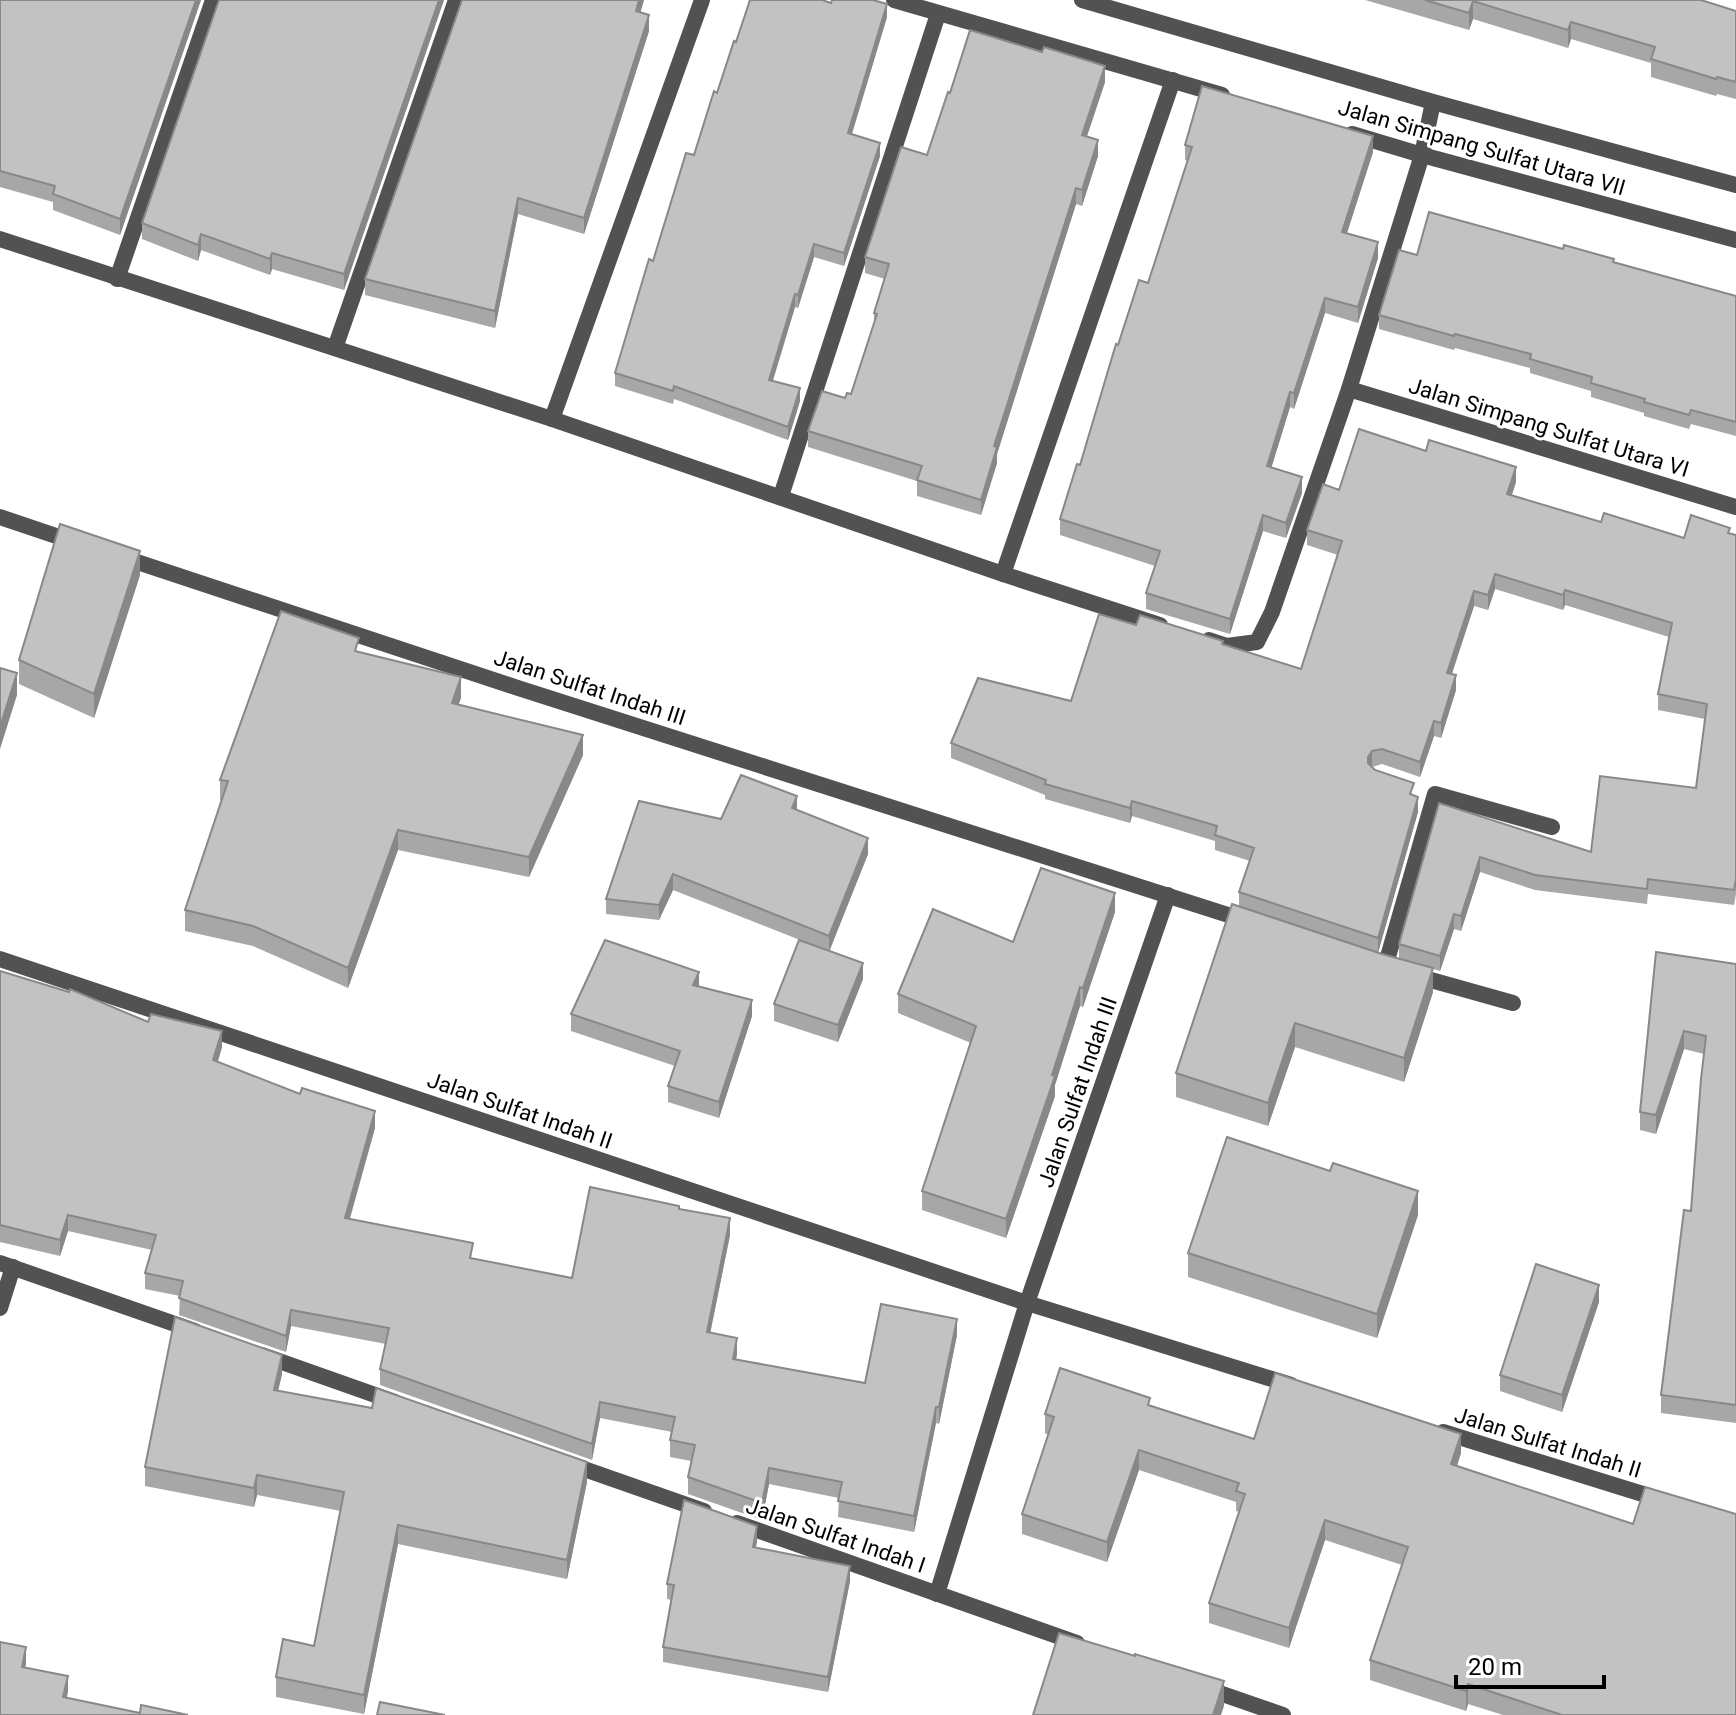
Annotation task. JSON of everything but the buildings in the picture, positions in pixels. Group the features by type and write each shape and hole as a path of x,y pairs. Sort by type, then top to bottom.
{"street":[{"path":"117,279 213,0"},
{"path":"335,348 456,0"},
{"path":"552,419 702,0"},
{"path":"894,0 1231,98"},
{"name":"Jalan Simpang Sulfat Utara VII","path":"1082,0 1433,102 1736,185"},
{"path":"781,496 938,14"},
{"path":"1003,574 1173,80"},
{"path":"0,239 552,419 1003,574 1227,646 1257,642 1272,612 1349,389 1422,155 1433,102"},
{"name":"Jalan Simpang Sulfat Utara VII","path":"1334,129 1736,240"},
{"name":"Jalan Simpang Sulfat Utara VI","path":"1349,389 1736,507"},
{"name":"Jalan Sulfat Indah III","path":"0,517 534,693 1255,924"},
{"path":"1513,1003 1378,965 1428,792 1552,827"},
{"name":"Jalan Sulfat Indah III","path":"1027,1303 1168,895"},
{"name":"Jalan Sulfat Indah II","path":"0,959 1027,1303 1313,1392"},
{"path":"0,1308 6,1265 206,1336"},
{"path":"937,1594 1027,1303"},
{"path":"251,1351 415,1409"},
{"name":"Jalan Sulfat Indah II","path":"1434,1429 1676,1505"},
{"name":"Jalan Sulfat Indah I","path":"549,1457 1087,1646"},
{"path":"1193,1683 1283,1715"}]}
